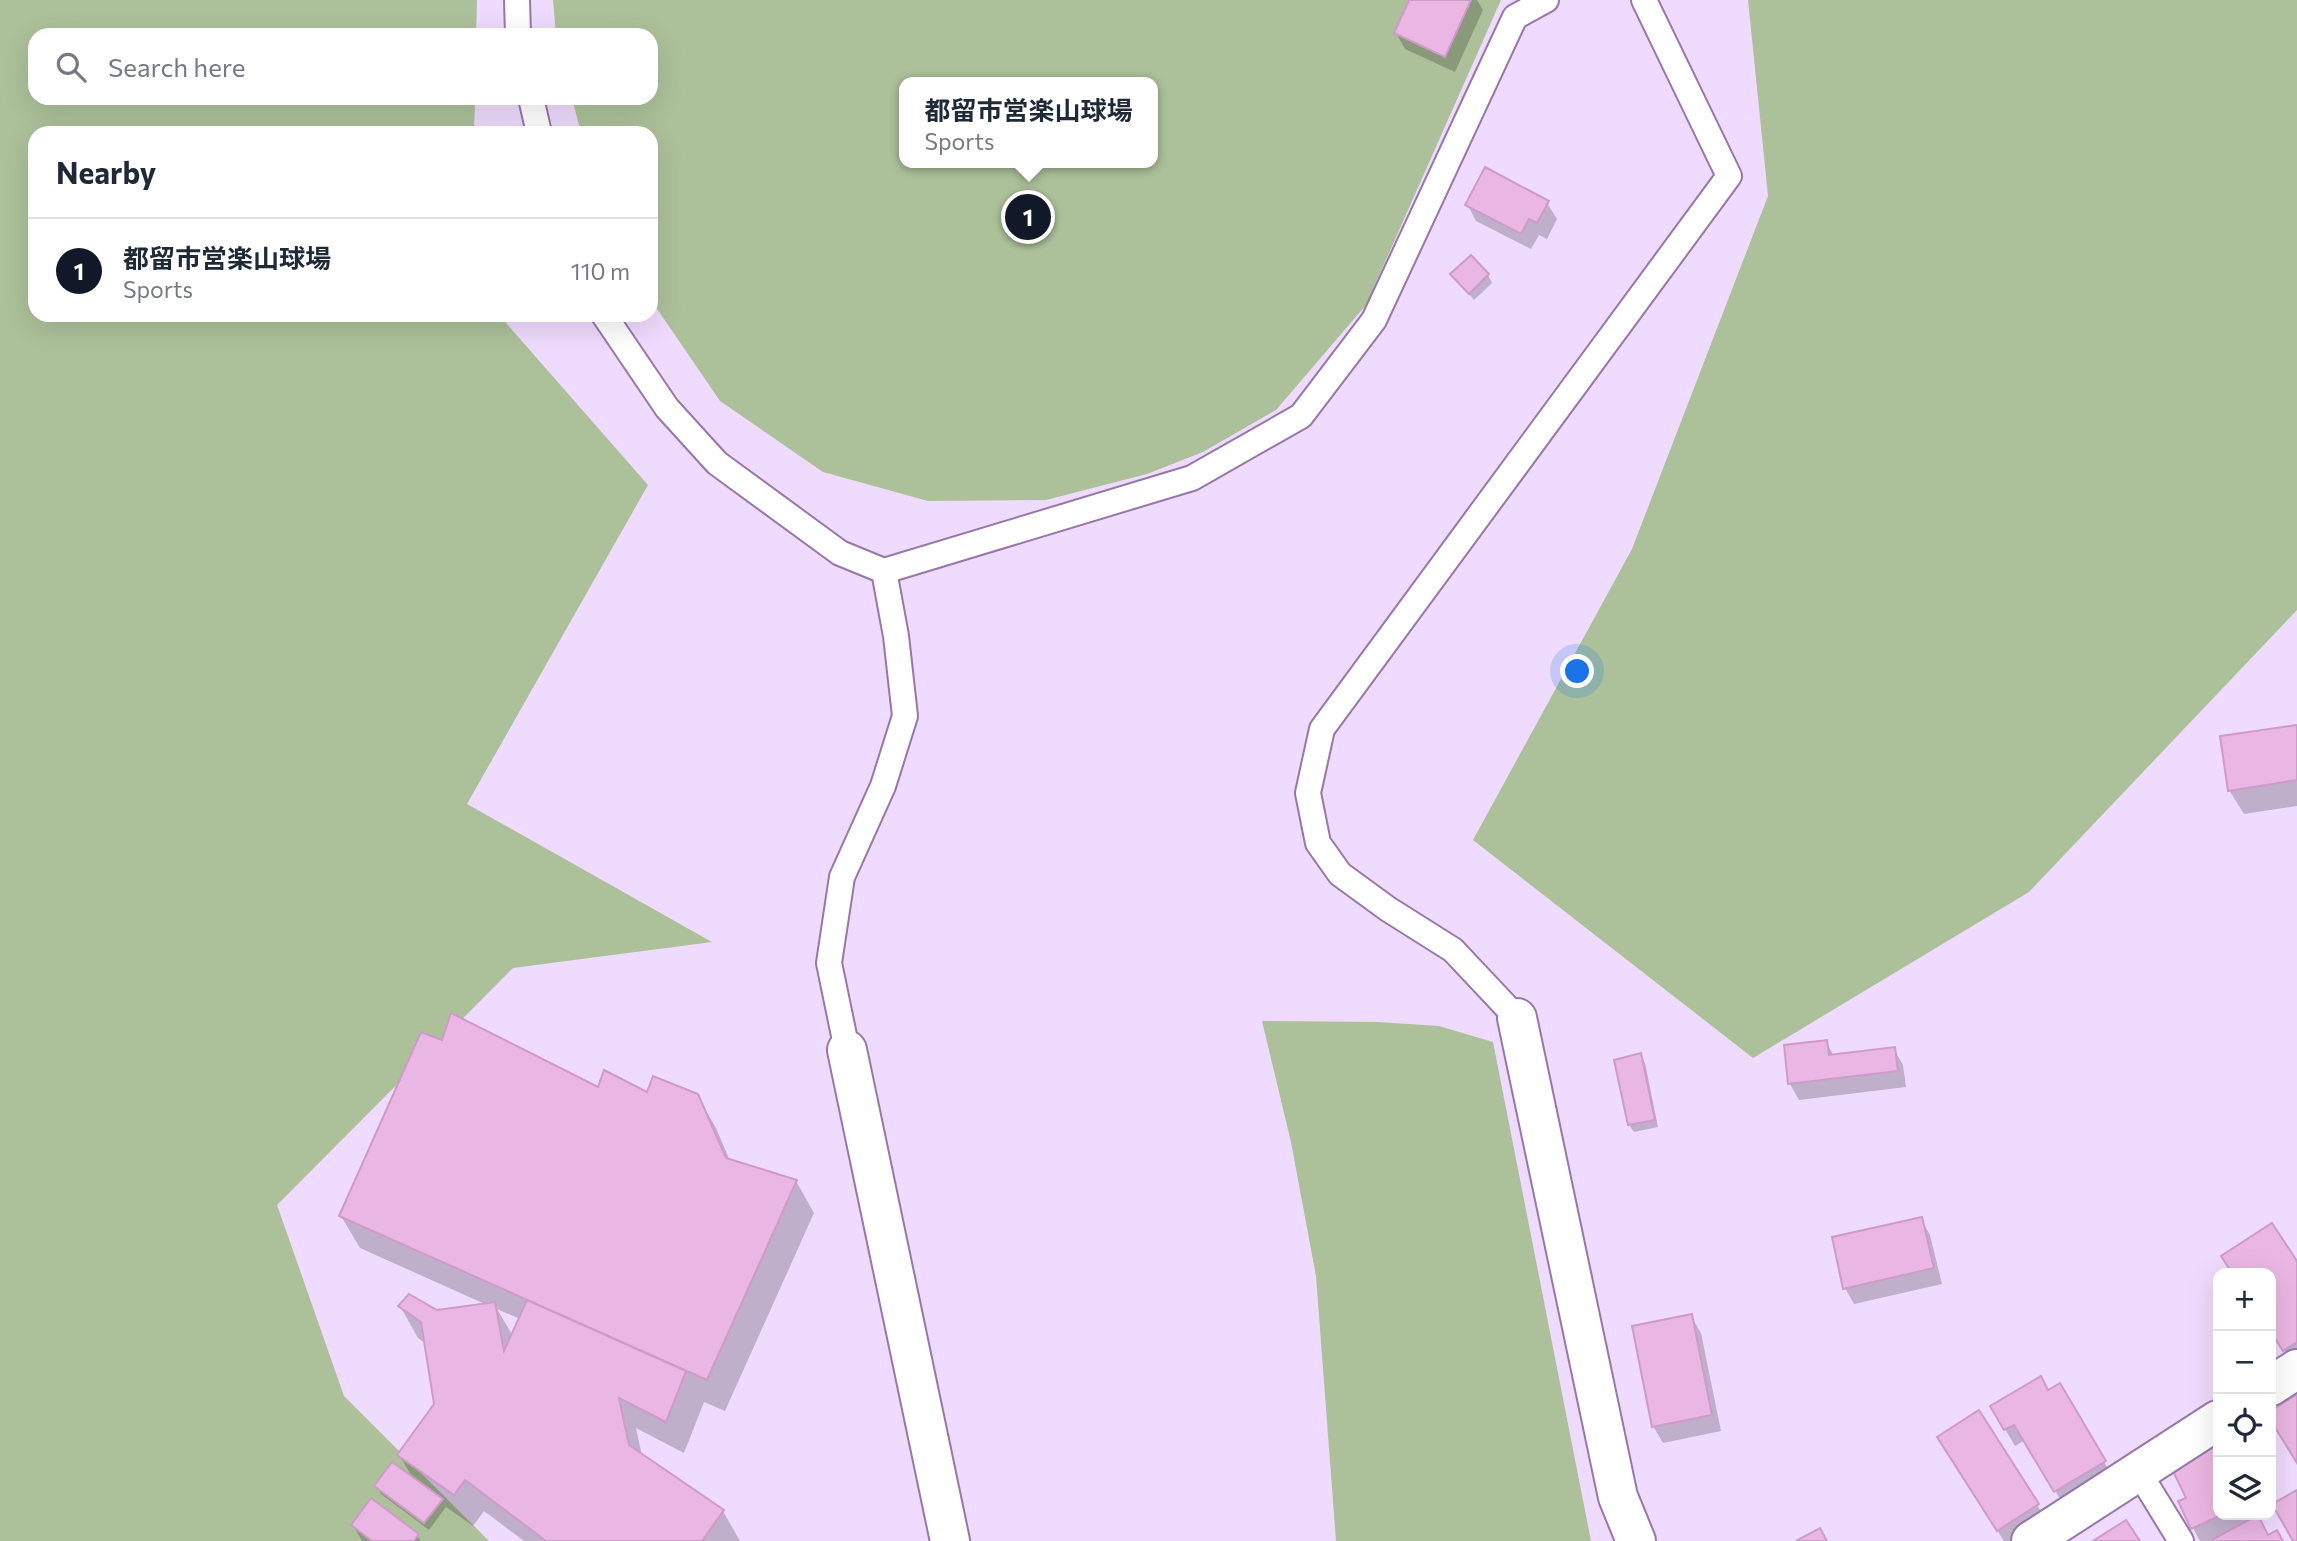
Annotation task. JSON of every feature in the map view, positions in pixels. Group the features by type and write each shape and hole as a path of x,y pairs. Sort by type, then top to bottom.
{"street":[{"path":"1517,1018 1618,1497 1636,1541"},
{"path":"847,1051 950,1541"},
{"path":"2276,1383 2297,1369"},
{"path":"2031,1541 2213,1423"}],"lane":[{"path":"517,0 519,28"},
{"path":"609,322 667,408 717,463 840,553 884,572 1192,478 1301,416 1374,320 1515,17 1546,0"},
{"path":"1517,1018 1453,950 1388,909 1340,874 1318,843 1308,793 1322,729 1729,176 1644,0"},
{"path":"533,105 537,126"},
{"path":"847,1051 829,963 842,877 883,786 905,716 896,636 884,572"},
{"path":"2137,1471 2180,1541"}],"green space":[{"path":"0,0 477,0 476,28 28,28 28,105 475,105 474,126 28,126 28,322 505,322 648,485 467,804 712,942 513,968 277,1205 344,1396 489,1541 0,1541"},
{"path":"553,0 1501,0 1366,305 1276,410 1203,452 1147,474 1046,500 928,501 823,472 720,401 658,310 658,126 579,126 574,105 658,105 658,28 555,28"},
{"path":"1748,0 2297,0 2297,610 2029,892 1753,1058 1473,840 1632,549 1768,196"},
{"path":"1262,1021 1378,1022 1439,1026 1493,1042 1591,1541 1336,1541 1316,1276 1291,1142"}],"building":[{"path":"1409,0 1471,0 1445,57 1394,33"},
{"path":"1485,167 1549,201 1537,223 1529,219 1521,234 1465,205"},
{"path":"1471,255 1489,274 1469,294 1450,274"},
{"path":"2297,725 2297,780 2228,791 2220,736"},
{"path":"451,1013 598,1087 604,1070 647,1092 653,1076 698,1094 726,1158 797,1180 707,1380 339,1216 421,1032 442,1040"},
{"path":"1827,1040 1829,1055 1895,1047 1898,1071 1788,1084 1784,1045"},
{"path":"1641,1053 1655,1120 1628,1125 1614,1060"},
{"path":"1922,1217 1934,1268 1843,1289 1832,1237"},
{"path":"2272,1223 2297,1261 2297,1342 2283,1351 2276,1340 2276,1268 2229,1268 2221,1256"},
{"path":"409,1294 437,1310 495,1302 504,1351 527,1300 686,1371 666,1422 619,1398 629,1445 724,1510 702,1541 546,1541 465,1480 454,1495 397,1455 434,1404 421,1322 398,1306"},
{"path":"1692,1314 1712,1415 1652,1427 1632,1326"},
{"path":"2041,1376 2048,1390 2060,1383 2106,1461 2054,1492 2014,1425 2004,1430 1990,1406"},
{"path":"2297,1394 2297,1463 2276,1429 2276,1408"},
{"path":"1979,1410 2039,1504 1997,1531 1937,1437"},
{"path":"2213,1447 2213,1519 2191,1529 2178,1501 2186,1498 2171,1467"},
{"path":"392,1462 443,1499 424,1523 374,1486"},
{"path":"2297,1490 2297,1541 2293,1541 2276,1511 2276,1502"},
{"path":"371,1498 419,1534 414,1541 372,1541 351,1525"},
{"path":"2126,1520 2140,1541 2093,1541"},
{"path":"2249,1520 2260,1520 2268,1535 2277,1530 2283,1541 2210,1541"},
{"path":"1820,1528 1827,1541 1796,1541"}],"place":[{"name":"都留市営楽山球場","path":"1028,217"}]}
